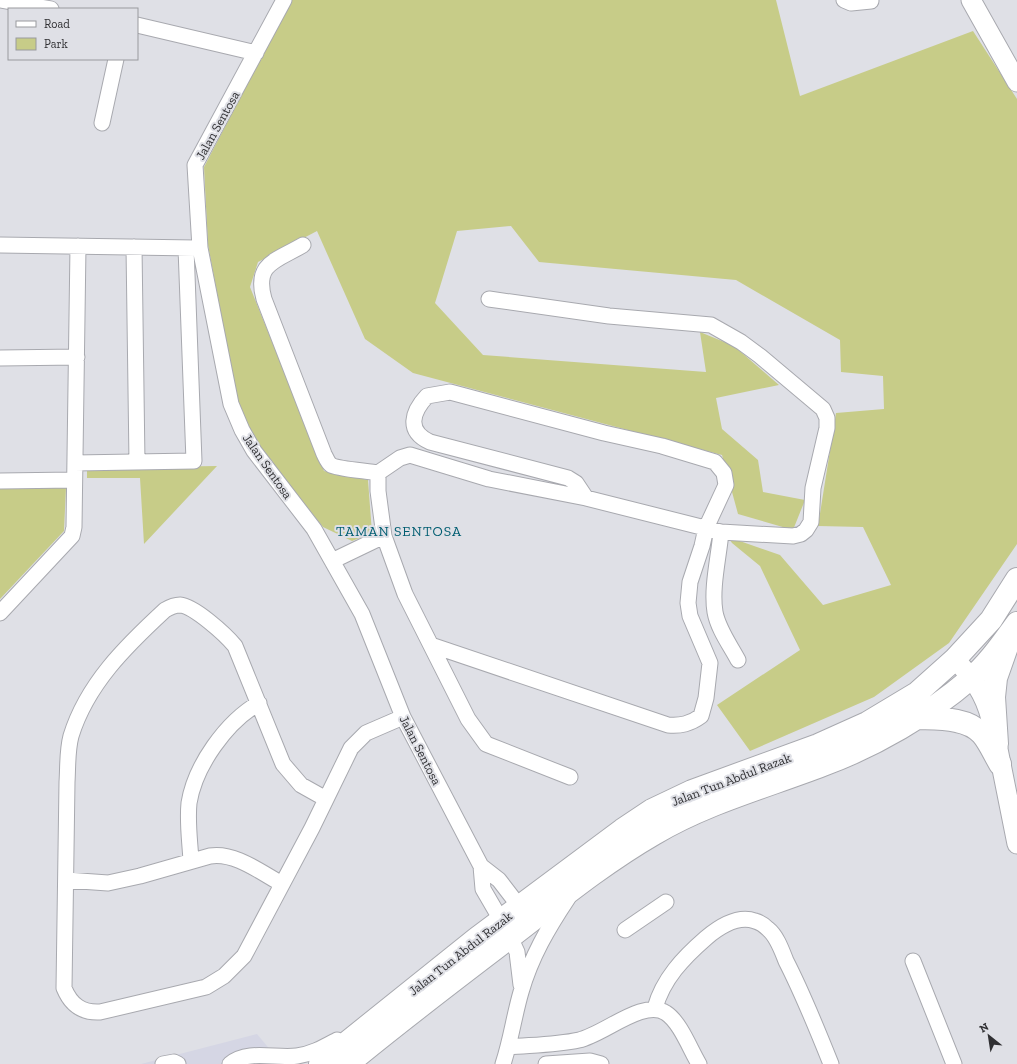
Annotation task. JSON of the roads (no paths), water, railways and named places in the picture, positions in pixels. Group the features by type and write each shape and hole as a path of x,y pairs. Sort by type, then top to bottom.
{"highway":[{"name":"Jalan Tun Abdul Razak","path":"348,1064 622,830 652,810 692,791 818,745 867,723 917,692 955,659 990,620 1017,579"},
{"name":"Jalan Tun Abdul Razak","path":"320,1064 380,1015 514,922 575,888 652,835 676,821 716,803 826,764 872,744 916,718 972,678 1016,624"},
{"path":"998,754 994,697 996,678 1016,624"},
{"path":"916,718 956,721 974,728 982,734 998,754"}],"main road":[{"path":"971,0 1017,82"},
{"path":"985,0 1017,56"},
{"path":"955,659 981,689 986,700 1017,844"}],"street":[{"path":"1,0 45,8"},
{"name":"Jalan Sentosa","path":"284,0 195,166 193,248 231,404 242,430 254,451 314,529 362,614 404,717 481,866 483,889 514,922"},
{"path":"844,0 851,3 871,1"},
{"path":"138,25 256,53"},
{"path":"102,123 116,60"},
{"path":"0,245 193,248 194,461 75,463"},
{"path":"0,613 72,536 75,463 78,246"},
{"path":"303,246 265,268 261,275 260,287 324,454 330,464 339,469 357,469 378,473 400,458 410,455 489,479 586,498 721,532 793,536 801,534 806,530 810,522 813,488 827,418 822,409 754,351 711,325 609,316 489,299"},
{"path":"134,247 137,462"},
{"path":"0,358 77,357"},
{"path":"430,644 668,725 679,726 692,723 701,716 706,698 710,663 690,616 688,603 690,582 702,546 706,528 726,485 724,473 715,462 662,446 604,433 450,392 427,396 415,412 413,422 418,435 430,442 568,478 576,483 586,498"},
{"path":"378,473 378,491 384,536 405,594 468,719 486,744 570,777"},
{"path":"0,481 74,480"},
{"path":"721,532 714,598 715,613 718,622 738,660"},
{"path":"332,561 384,536"},
{"path":"326,800 300,785 283,764 235,646 228,637 189,608 181,605 172,605 154,620 105,670 86,700 71,737 68,763 64,988 72,1004 90,1013 100,1012 206,987 224,976 244,956 326,800 352,748 358,739 366,733 404,717"},
{"path":"191,861 188,822 190,802 206,758 232,725 250,708 259,703"},
{"path":"66,880 108,883 221,854 282,884"},
{"name":"Jalan Sentosa","path":"481,866 499,880 514,922"},
{"path":"503,1064 509,1047 521,992 534,954 543,937 575,888"},
{"path":"625,930 666,902"},
{"path":"655,1008 659,992 672,973 696,947 726,924 739,919 755,921 769,929 779,945 797,982 831,1064"},
{"path":"514,922 520,965 521,992"},
{"path":"913,961 954,1064"},
{"path":"509,1047 581,1040 600,1032 641,1010 655,1008 665,1012 674,1020 699,1064"},
{"path":"230,1064 235,1060 253,1056 295,1056 318,1051 380,1015"},
{"path":"546,1064 590,1061 601,1064"},
{"path":"163,1064 174,1062 178,1064"}],"district":[{"name":"TAMAN SENTOSA","path":"399,531"}]}
